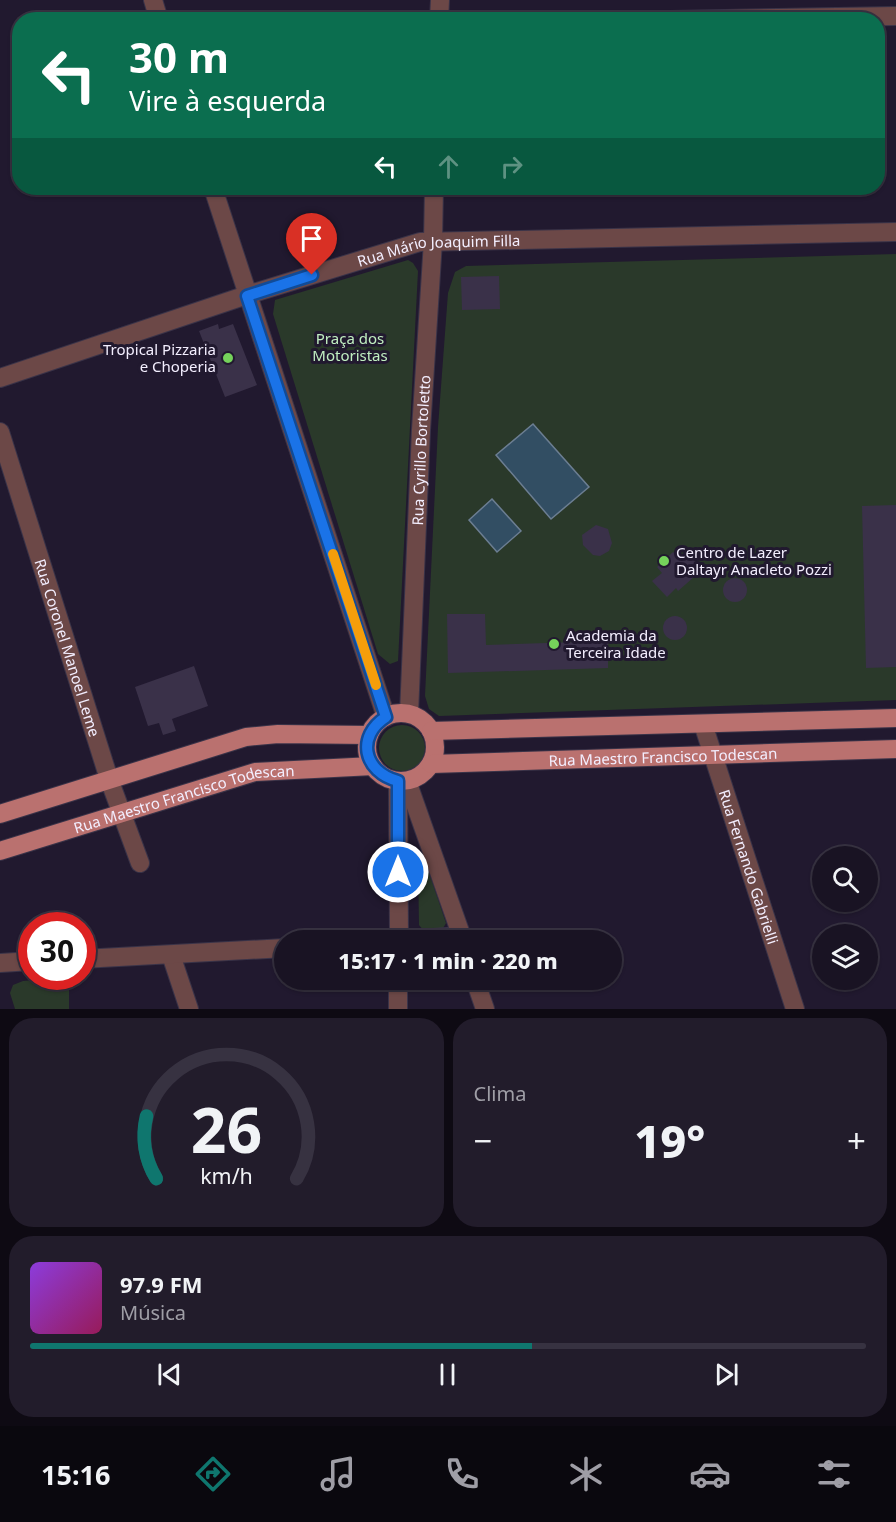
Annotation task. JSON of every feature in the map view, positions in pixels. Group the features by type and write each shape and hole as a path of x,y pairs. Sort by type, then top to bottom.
{"main road":[{"path":"409,714 426,723 431,731 435,748 431,764 416,778 402,781 379,774 368,756 367,746 373,728 386,717 409,714"},
{"name":"Rua Maestro Francisco Todescan","path":"431,731 896,718"},
{"path":"0,814 246,737 278,734 369,735"},
{"name":"Rua Maestro Francisco Todescan","path":"431,764 896,749"},
{"name":"Rua Maestro Francisco Todescan","path":"0,851 255,772 373,766"}],"street":[{"path":"215,195 386,717"},
{"name":"Rua Cyrillo Bortoletto","path":"409,714 421,430 435,195"},
{"name":"Rua Mário Joaquim Filla","path":"0,378 247,296 420,242 896,232"},
{"name":"Rua Coronel Manoel Leme","path":"0,432 109,779 140,863"},
{"name":"Rua Fernando Gabrielli","path":"703,724 795,1009"},
{"path":"402,781 459,930"},
{"path":"399,930 402,781"},
{"path":"96,958 274,949"},
{"path":"171,955 189,1009"},
{"path":"0,963 18,962"},
{"path":"398,990 398,1009"},
{"path":"478,990 485,1009"}],"green space":[{"name":"Centro de Lazer Daltayr Anacleto Pozzi","path":"896,254 896,700 439,716 429,709 425,696 438,427 448,293 455,272 466,266"},
{"name":"Praça dos Motoristas","path":"408,260 418,271 398,661 390,664 378,654 273,314 275,300"},
{"path":"402,725 411,726 418,732 424,739 424,757 418,764 411,770 402,771 393,770 386,764 380,757 379,748 380,739 386,732 393,726"},
{"path":"425,861 446,923 442,930 423,930 419,925 418,862"},
{"path":"18,983 18,990 69,990 69,1009 15,1009 10,993 13,985"}],"water":[{"path":"533,424 589,487 551,519 496,455"},
{"path":"492,499 521,531 497,552 469,520"}],"building":[{"path":"499,276 500,309 462,310 461,277"},
{"name":"Tropical Pizzaria e Choperia","path":"218,324 219,329 233,324 257,385 225,397 199,331"},
{"path":"896,505 896,667 866,668 862,506"},
{"path":"596,525 608,529 612,543 609,551 600,556 593,555 583,545 582,535"},
{"path":"686,551 700,567 693,573 695,576 678,591 676,588 667,597 652,581 662,573 657,567 673,552 679,558"},
{"path":"735,578 744,581 747,590 744,599 735,602 726,599 723,590 726,581"},
{"name":"Academia da Terceira Idade","path":"447,614 485,614 486,645 608,641 608,668 448,673"},
{"path":"675,616 684,619 687,628 684,637 675,640 666,637 663,628 666,619"},
{"path":"194,666 208,706 172,719 176,731 163,735 159,723 148,726 135,687"}],"slow traffic":[{"path":"333,554 376,685"}],"place":[{"name":"Tropical Pizzaria e Choperia","path":"228,358"},
{"name":"Centro de Lazer Daltayr Anacleto Pozzi","path":"664,561"},
{"name":"Academia da Terceira Idade","path":"554,644"}],"route":[{"path":"312,275 247,296 386,717 373,728 367,746 368,756 379,774 398,781 398,872"}]}
